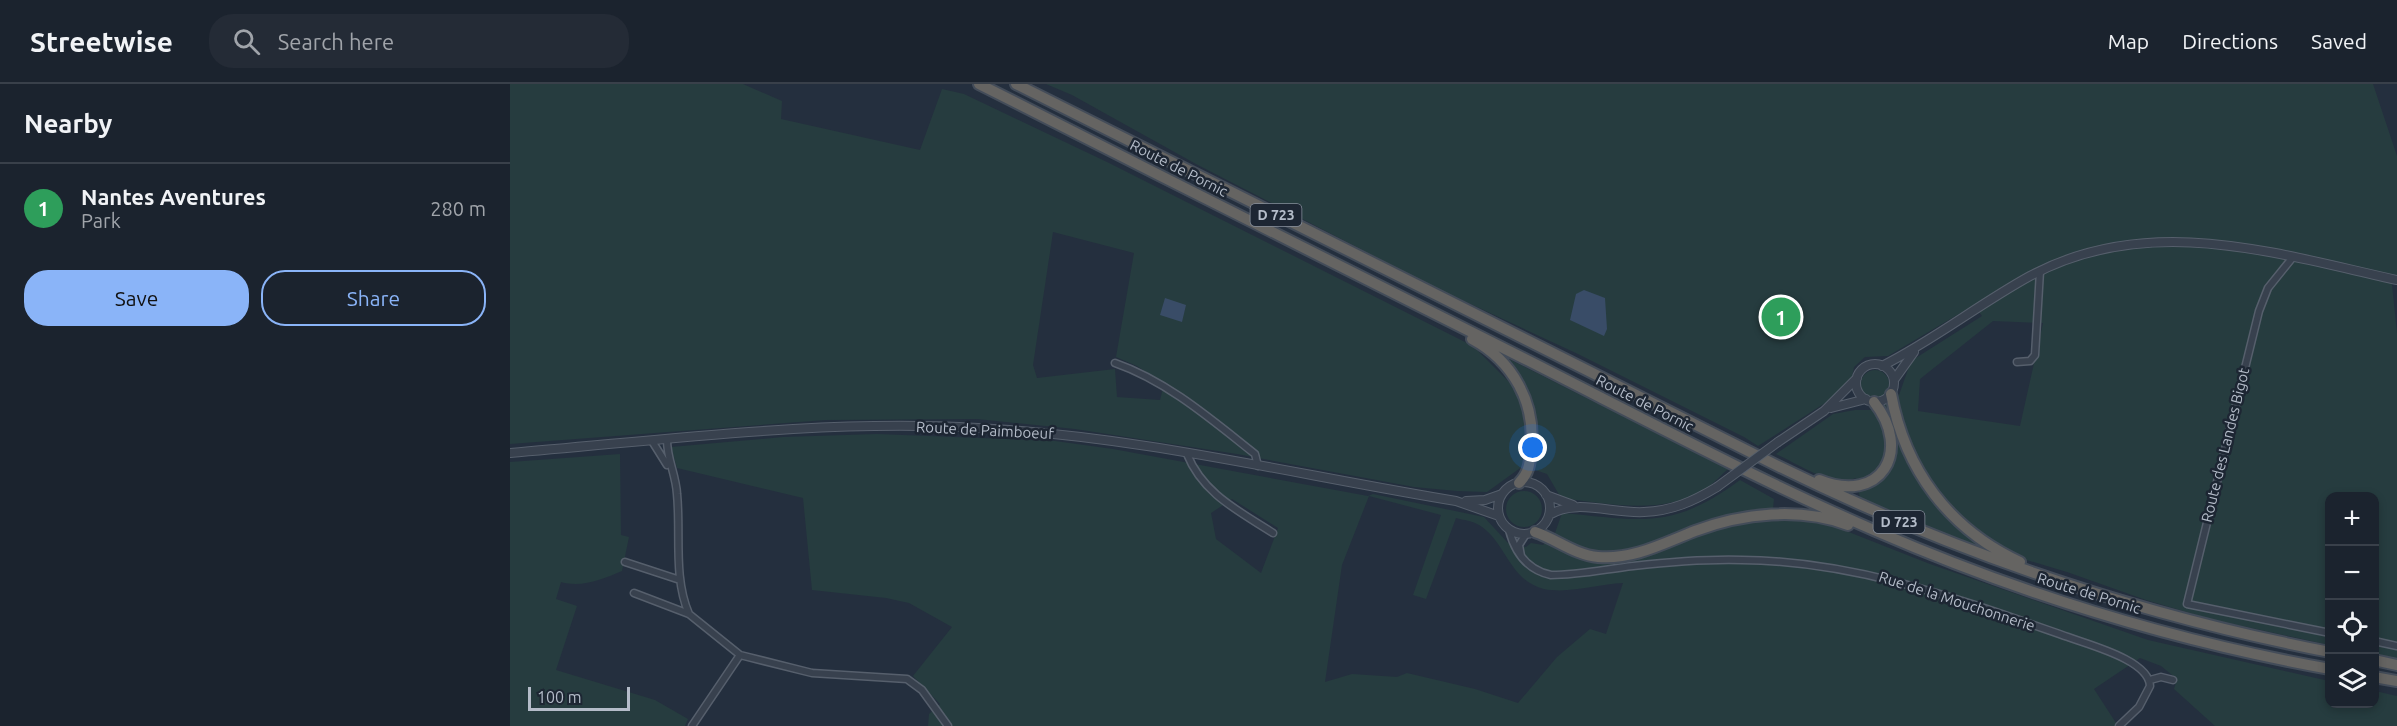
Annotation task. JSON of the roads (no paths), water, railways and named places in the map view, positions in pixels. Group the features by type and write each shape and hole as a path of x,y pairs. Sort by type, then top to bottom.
{"highway":[{"name":"Route de Pornic","path":"979,84 1732,463 1879,532 1971,570 2095,612 2229,648 2325,668"},
{"name":"Route de Pornic","path":"1016,84 1767,461 1920,531 2034,574 2168,615 2325,651"},
{"path":"1449,321 1460,333 1481,344 1503,363 1526,398 1532,441 1528,470 1519,483"},
{"path":"1891,394 1906,449 1932,495 1964,527 1987,545 2024,564 2034,574"},
{"path":"1767,461 1784,463 1841,487 1868,484 1882,473 1891,455 1889,427 1885,415 1870,400"},
{"path":"1530,533 1581,553 1610,557 1638,553 1713,525 1756,515 1825,518 1863,531 1879,532"},
{"path":"2379,661 2397,665"},
{"path":"2379,678 2397,681"}],"street":[{"path":"1549,515 1557,509 1583,508 1633,512 1657,511 1686,504 1717,487 1824,411 1867,366 1882,366 1915,350 2040,271 2101,249 2163,240 2208,242 2293,257 2397,280"},
{"name":"Route des Landes Bigot","path":"2293,257 2268,288 2259,311 2187,604 2325,632"},
{"path":"2017,362 2030,361 2035,355 2040,271"},
{"path":"1824,411 1870,400 1884,400 1891,394 1894,380 1915,350"},
{"path":"1115,363 1138,372 1194,407 1255,453 1257,466"},
{"path":"1882,366 1891,373 1894,380"},
{"path":"1857,378 1859,392 1870,400"},
{"name":"Route de Paimboeuf","path":"510,453 819,428 957,427 1079,437 1187,454 1456,501 1499,516"},
{"path":"667,440 667,455 678,495 680,580 688,614"},
{"path":"652,441 672,473"},
{"path":"1187,454 1193,468 1212,492 1273,533"},
{"path":"1522,556 1519,545 1530,533 1544,525 1549,515 1550,505 1546,495 1536,485 1519,483 1502,494 1498,502 1499,516 1509,530 1530,533"},
{"name":"Route de Paimboeuf","path":"1456,501 1485,500 1502,494"},
{"path":"1546,495 1583,508"},
{"name":"Rue de la Mouchonnerie","path":"1509,530 1515,549 1534,570 1551,575 1694,560 1743,560 1795,562 1885,577 2097,647 2138,666 2150,680"},
{"path":"625,562 680,580"},
{"path":"634,593 688,614 740,655 812,673 907,680 921,690 948,726"},
{"path":"2379,642 2397,646"},
{"path":"692,726 740,655"},
{"path":"2119,726 2139,707 2146,696 2150,680 2173,680"}],"water":[{"path":"1584,290 1605,298 1607,329 1604,336 1570,320 1576,294"},
{"path":"1165,298 1186,305 1182,322 1160,315"}],"place":[{"name":"Nantes Aventures","path":"1781,317"}]}
